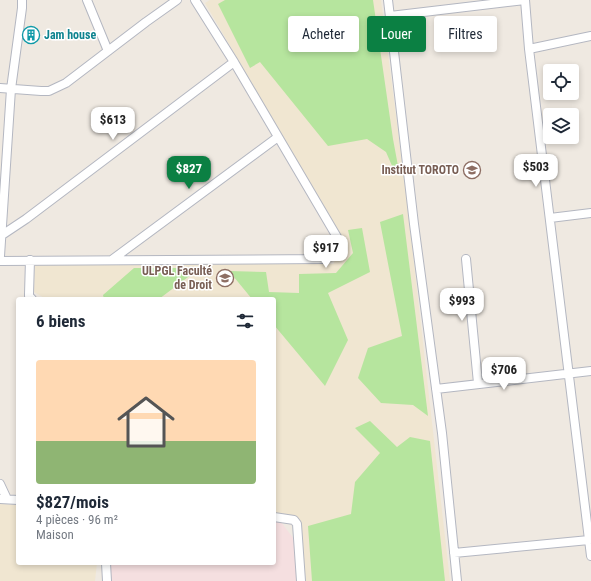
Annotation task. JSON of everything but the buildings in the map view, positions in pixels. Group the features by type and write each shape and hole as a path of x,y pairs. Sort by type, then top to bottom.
{"street":[{"path":"0,256 11,89 22,0"},
{"path":"87,0 108,51"},
{"path":"0,88 49,91 66,83 177,0"},
{"path":"0,261 113,259 324,259 331,257 335,252 338,246 337,237 196,0"},
{"path":"388,0 390,16 525,0 529,49 591,556"},
{"path":"529,49 591,36"},
{"path":"394,52 414,224 442,433 457,581"},
{"path":"2,235 38,210 234,62"},
{"path":"113,259 278,137"},
{"path":"550,218 591,213"},
{"path":"466,259 478,383"},
{"path":"30,260 30,297"},
{"path":"436,389 591,371"},
{"path":"0,484 3,499 16,500"},
{"path":"276,517 294,520 297,524 301,581"},
{"path":"454,553 589,540"},
{"path":"106,565 107,581"}],"shaded area":[{"name":"ULPGL Faculté de Droit","path":"210,0 381,0 383,16 367,16 367,52 388,52 406,193 450,581 306,581 300,523 276,516 276,297 43,297 34,292 35,263 333,264 345,246 331,219 205,3"},
{"path":"0,504 16,505 16,565 97,565 95,581 0,581"},
{"path":"276,521 281,522 294,539 297,581 111,581 110,565 276,565"}],"green space":[{"path":"225,0 373,0 375,16 367,16 367,52 380,52 398,166 396,175 386,152 367,139 328,146 260,62 250,68 218,4"},
{"path":"403,214 428,416 413,405 381,403 358,378 368,348 402,336 380,222"},
{"path":"362,228 370,272 328,293 348,340 325,386 276,327 276,297 250,297 229,271 266,272 269,292 299,293 299,274 336,273 353,253 348,230"},
{"path":"134,268 200,268 162,297 104,297 103,295"},
{"path":"370,421 397,447 410,437 430,441 445,581 312,581 308,526 351,514 355,482 380,453 355,428"}],"place":[{"name":"Jam house","path":"31,35"},
{"name":"Institut TOROTO","path":"472,170"},
{"name":"ULPGL Faculté de Droit","path":"225,278"}]}
